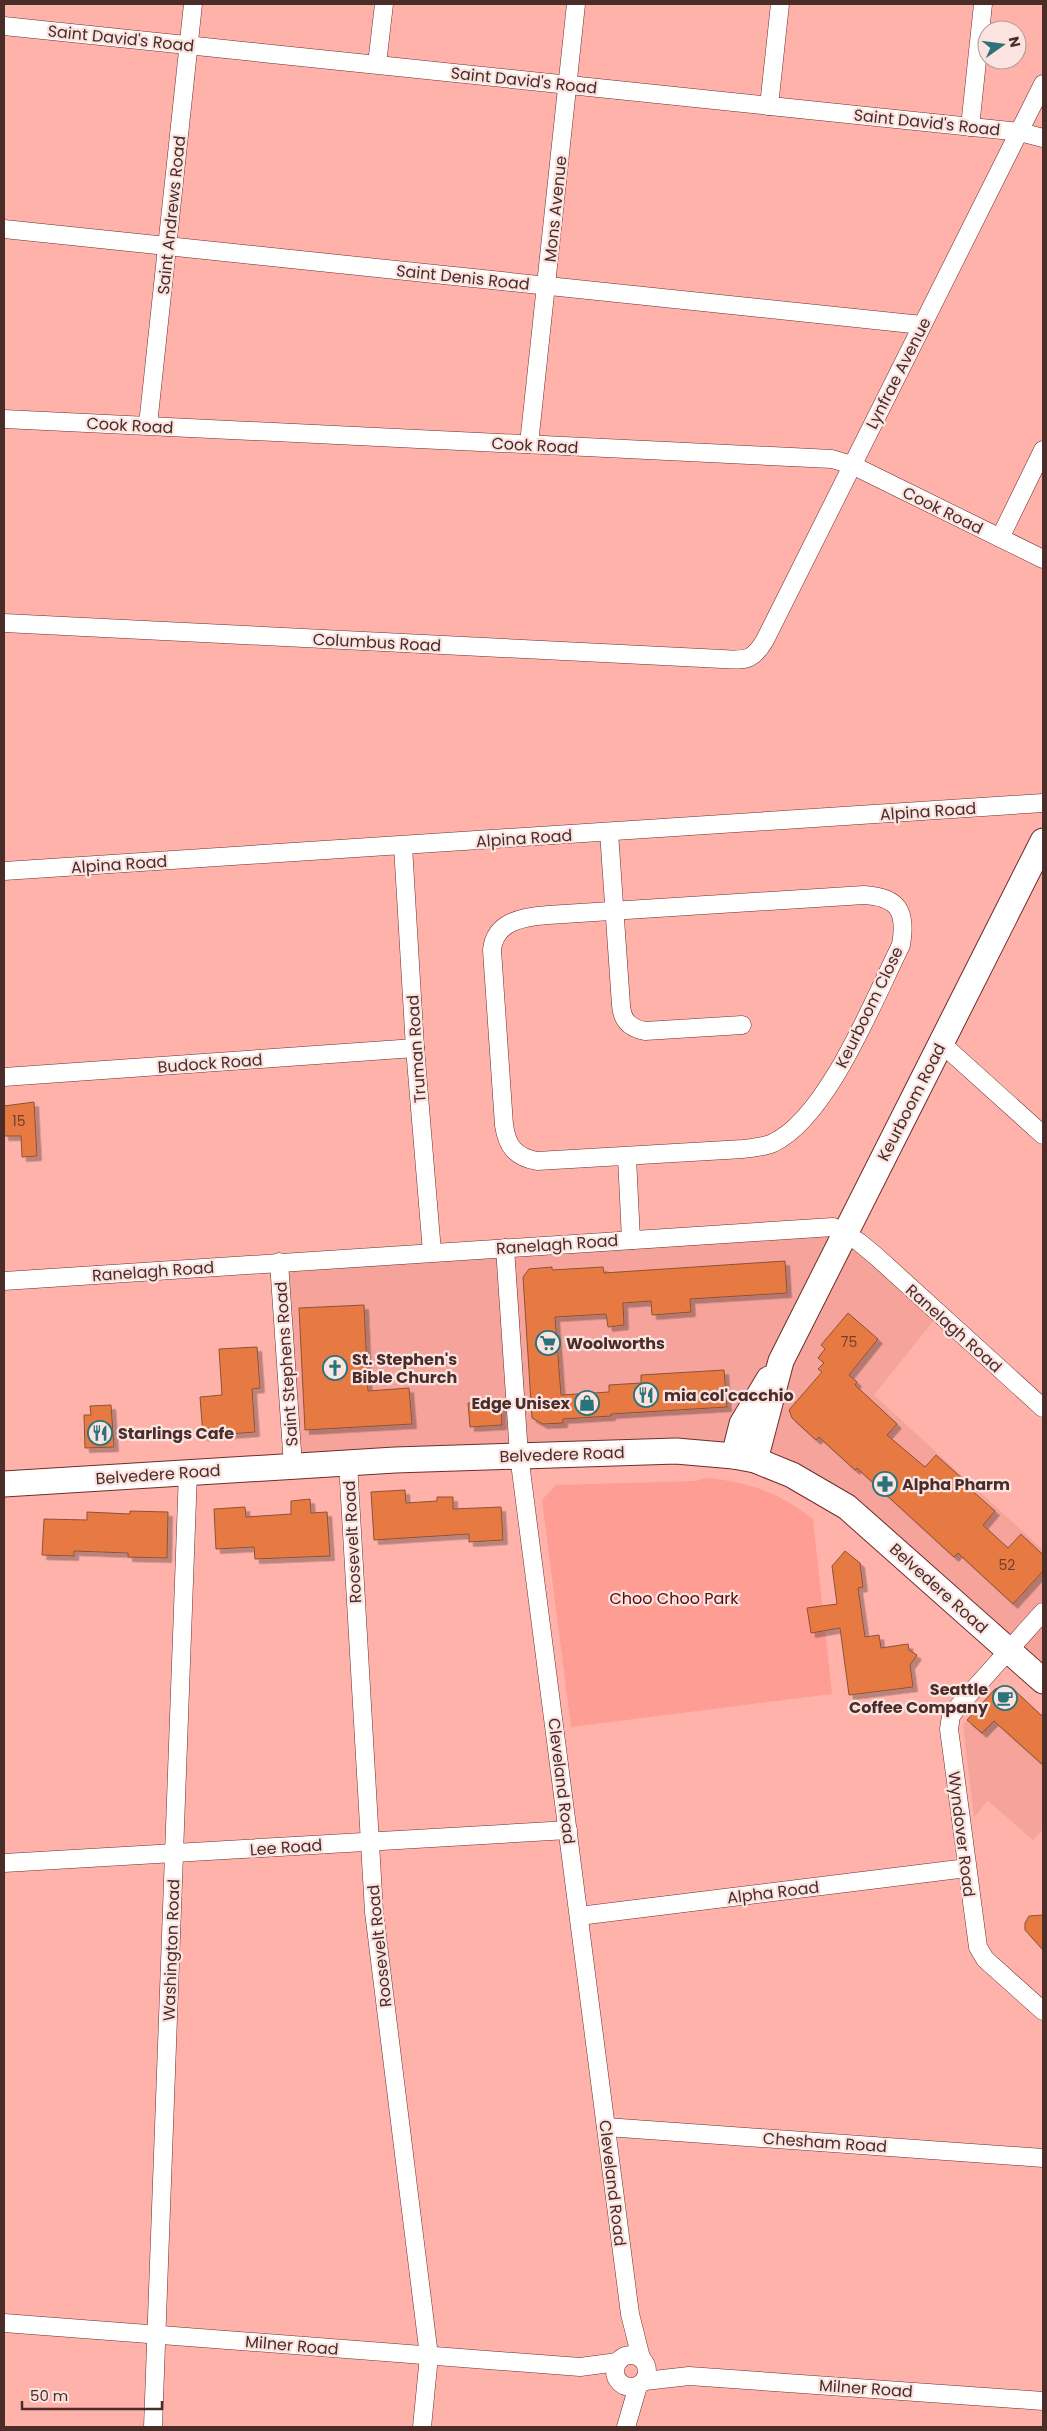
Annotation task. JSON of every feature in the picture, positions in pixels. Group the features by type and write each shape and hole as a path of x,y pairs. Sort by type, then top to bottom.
{"main road":[{"name":"Keurboom Road","path":"744,1458 779,1364 1043,841"},
{"name":"Belvedere Road","path":"4,1484 293,1466 519,1455 676,1451 744,1458 806,1482 847,1507 1043,1681"}],"street":[{"name":"Saint Andrews Road","path":"148,425 193,4"},
{"path":"377,64 384,4"},
{"name":"Mons Avenue","path":"529,444 576,4"},
{"path":"769,106 780,4"},
{"path":"970,127 983,4"},
{"name":"Saint David's Road","path":"4,26 1020,132 1043,138"},
{"name":"Lynfrae Avenue","path":"750,658 757,654 1043,84"},
{"name":"Saint Denis Road","path":"4,229 922,325"},
{"name":"Cook Road","path":"4,418 832,459 852,465 1043,559"},
{"path":"1000,538 1043,450"},
{"name":"Columbus Road","path":"4,623 727,659 750,658"},
{"name":"Alpina Road","path":"4,871 1043,803"},
{"path":"609,832 621,1005 627,1023 636,1029 645,1031 742,1025"},
{"name":"Truman Road","path":"403,846 432,1252"},
{"name":"Keurboom Close","path":"864,895 889,899 901,913 903,926 901,945 842,1066 829,1087 798,1124 774,1143 763,1146 633,1157 537,1161 523,1158 514,1152 505,1135 504,1125 492,950 497,933 520,919 864,895"},
{"path":"941,1043 1043,1135"},
{"name":"Budock Road","path":"4,1077 416,1048"},
{"path":"633,1157 637,1239"},
{"name":"Ranelagh Road","path":"4,1281 833,1227 845,1233 877,1257 1043,1408"},
{"name":"Cleveland Road","path":"505,1248 519,1455 630,2314 631,2371 626,2426"},
{"name":"Saint Stephens Road","path":"279,1262 293,1466"},
{"name":"Roosevelt Road","path":"348,1463 374,1912 429,2356 422,2427"},
{"name":"Washington Road","path":"153,2427 188,1472"},
{"name":"Wyndover Road","path":"1043,1612 956,1709 949,1721 975,1936 979,1951 1043,2011"},
{"name":"Lee Road","path":"4,1863 568,1830"},
{"name":"Alpha Road","path":"579,1916 967,1868"},
{"name":"Chesham Road","path":"606,2127 1043,2158"},
{"name":"Milner Road","path":"4,2323 689,2376 1043,2401"}],"shaded area":[{"path":"833,1227 938,1315 874,1395 1043,1550 1043,1681 860,1517 755,1460 293,1466 279,1262"},
{"path":"1011,1687 1043,1717 1043,1829 1033,1840 988,1801 974,1817 963,1725 995,1689"}],"green space":[{"name":"Choo Choo Park","path":"705,1478 736,1482 762,1490 788,1502 813,1519 832,1694 571,1727 542,1500 556,1485 696,1481"}],"building":[{"path":"34,1102 37,1156 22,1157 21,1136 4,1136 4,1106"},
{"path":"785,1261 787,1293 690,1299 691,1312 652,1315 651,1301 623,1303 624,1325 608,1327 606,1314 555,1317 561,1395 609,1392 609,1385 641,1383 641,1375 724,1370 727,1407 611,1414 611,1416 563,1419 563,1423 543,1424 532,1418 523,1277 529,1269 552,1267 552,1270 603,1267 604,1273"},
{"name":"St. Stephen's Bible Church","path":"364,1305 368,1391 409,1388 412,1424 305,1430 299,1308"},
{"path":"848,1313 878,1339 849,1375 857,1382 855,1385 897,1424 887,1435 925,1467 936,1455 964,1480 962,1482 995,1511 983,1525 1008,1548 1021,1534 1043,1555 1043,1571 1013,1604 958,1553 954,1557 857,1468 855,1470 819,1437 816,1440 792,1418 789,1410 822,1372 818,1369 824,1363 818,1358 825,1349 821,1345"},
{"path":"257,1347 260,1388 252,1389 255,1432 203,1436 200,1397 222,1395 219,1349"},
{"path":"501,1401 502,1425 470,1427 468,1403"},
{"path":"111,1405 114,1447 85,1448 84,1415 91,1415 90,1406"},
{"path":"405,1490 406,1503 437,1501 437,1497 453,1497 453,1509 501,1507 503,1540 469,1542 469,1534 374,1540 371,1492"},
{"path":"310,1499 311,1513 327,1512 330,1556 255,1559 254,1547 216,1549 214,1509 245,1507 246,1517 291,1514 291,1501"},
{"path":"130,1511 168,1512 167,1558 128,1557 128,1553 74,1551 74,1556 42,1555 44,1519 87,1520 87,1512 130,1514"},
{"path":"845,1551 860,1563 863,1587 858,1588 865,1637 879,1635 881,1648 908,1644 909,1650 917,1655 910,1665 913,1687 849,1695 840,1628 811,1633 807,1608 837,1604 832,1566"},
{"path":"1011,1687 1043,1717 1043,1765 994,1721 982,1733 967,1720 995,1689"},
{"path":"1043,1915 1043,1950 1025,1930 1025,1923 1029,1916"}],"place":[{"name":"Woolworths","path":"548,1343"},
{"name":"St. Stephen's Bible Church","path":"335,1368"},
{"name":"mia col'cacchio","path":"646,1395"},
{"name":"Edge Unisex","path":"587,1403"},
{"name":"Starlings Cafe","path":"100,1433"},
{"name":"Alpha Pharm","path":"885,1484"},
{"name":"Seattle Coffee Company","path":"1005,1698"}]}
